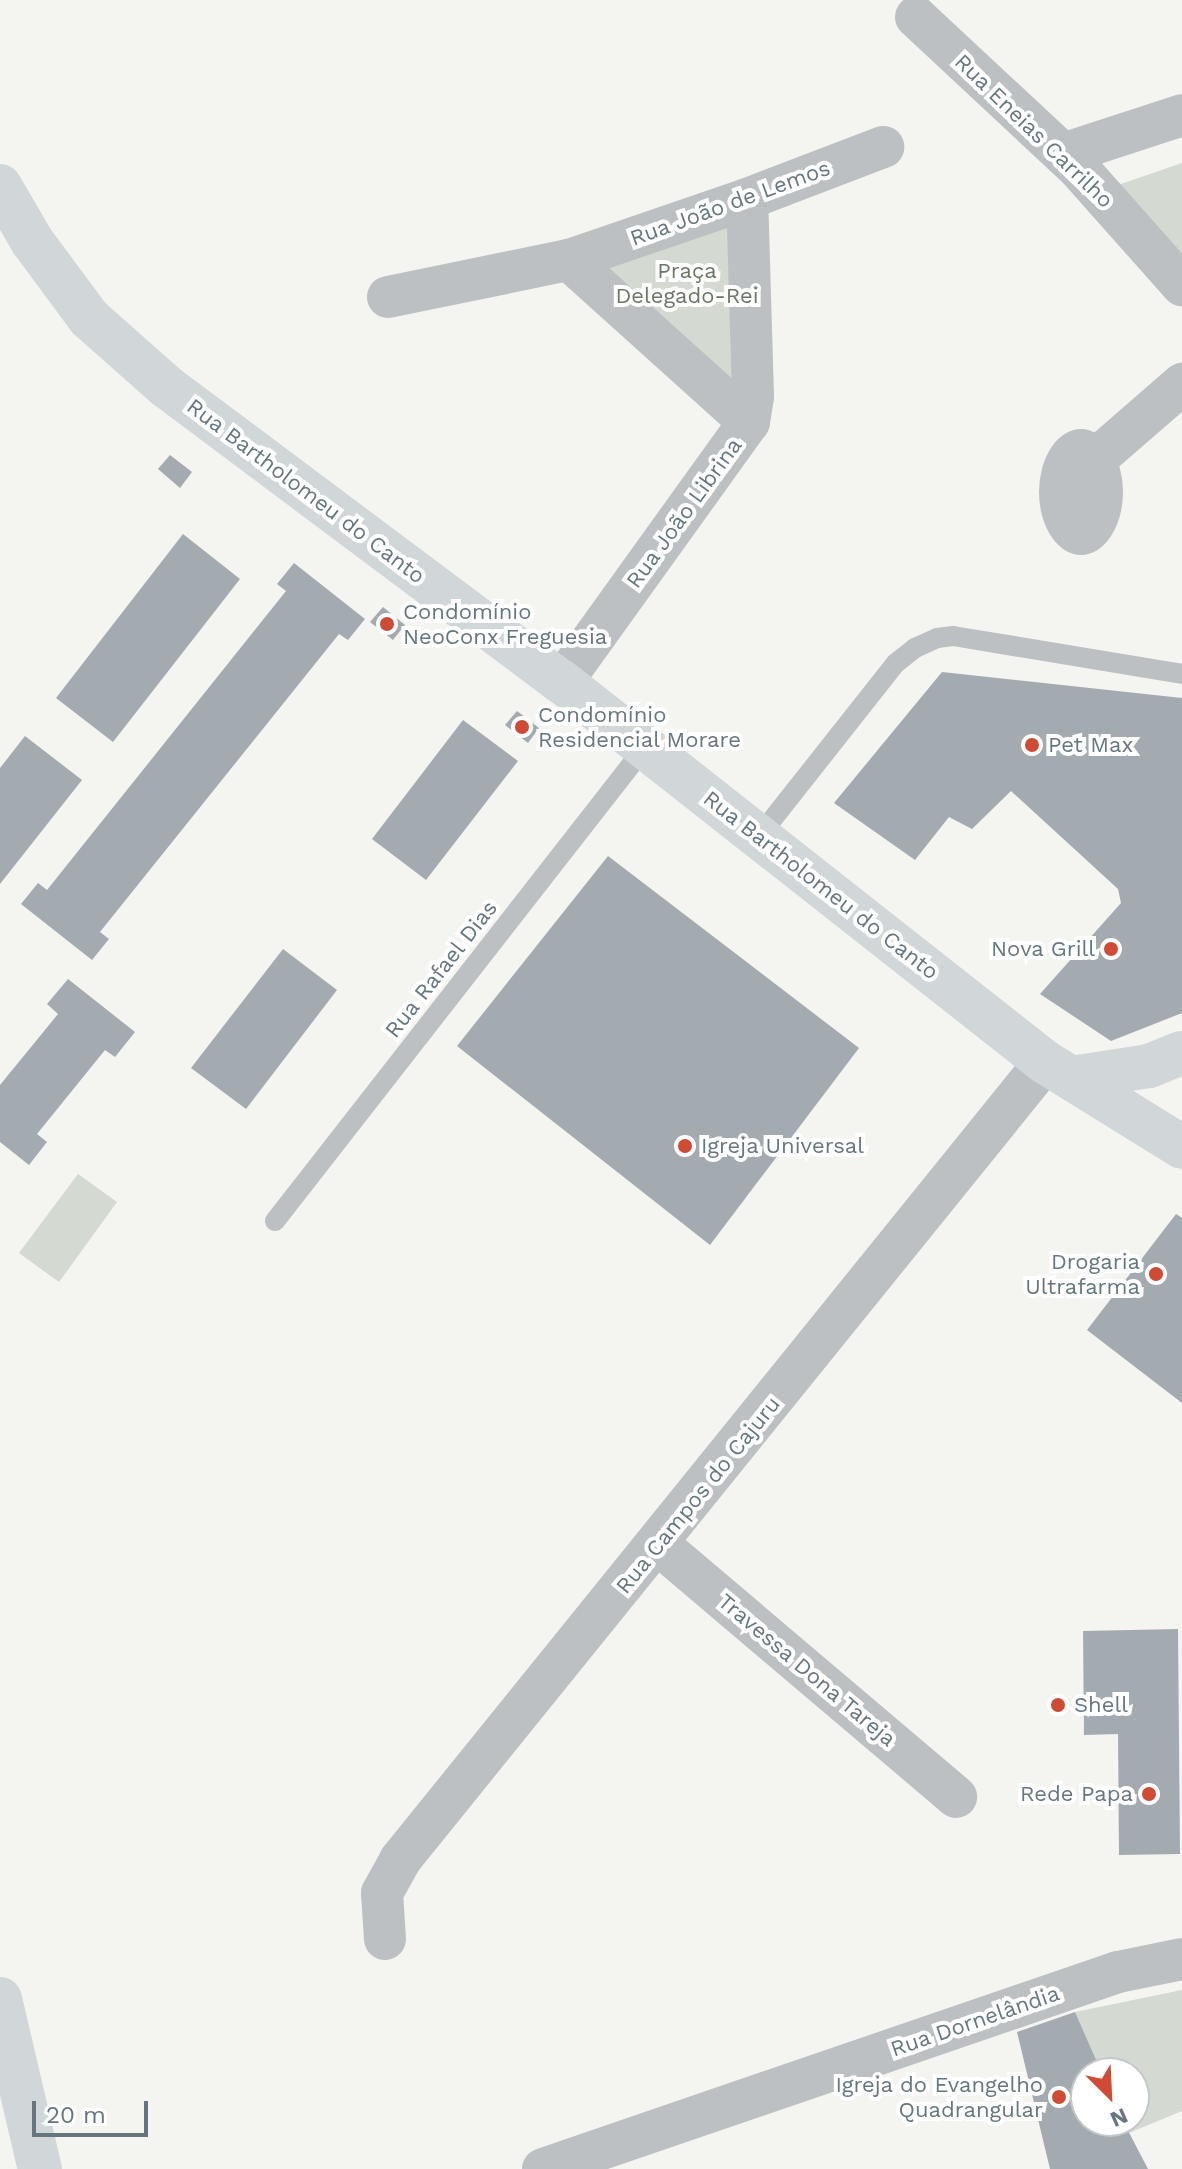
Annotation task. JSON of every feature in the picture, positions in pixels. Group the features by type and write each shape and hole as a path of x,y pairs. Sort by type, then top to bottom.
{"main road":[{"name":"Rua Bartholomeu do Canto","path":"0,186 32,241 89,318 167,387 562,682 1059,1070 1182,1147"},
{"path":"1059,1070 1149,1066 1182,1053"},
{"path":"0,1999 40,2169"}],"street":[{"name":"Rua Eneias Carrilho","path":"916,17 1071,161 1182,285"},
{"path":"1071,161 1182,115"},
{"name":"Rua João de Lemos","path":"388,297 569,260 747,199 883,147"},
{"name":"Rua João Librina","path":"562,682 749,422 752,366 747,199"},
{"name":"Rua João Librina","path":"569,260 749,422"},
{"path":"1097,458 1182,384"},
{"name":"Rua Campos do Cajuru","path":"385,1939 382,1893 400,1860 658,1544 1059,1070"},
{"name":"Travessa Dona Tareja","path":"658,1544 956,1797"},
{"name":"Rua Dornelândia","path":"543,2169 1118,1972 1182,1959"}],"lane":[{"path":"760,835 896,663 915,648 937,638 953,636 1182,674"},
{"name":"Rua Rafael Dias","path":"275,1221 645,747"}],"green space":[{"path":"1182,163 1182,257 1118,185"},
{"name":"Praça Delegado-Rei","path":"731,219 732,386 597,265"},
{"path":"78,1174 117,1202 59,1282 19,1253"},
{"path":"1182,1990 1182,2111 1150,2124 1150,2057 1095,2057 1075,2012"}],"building":[{"path":"170,455 192,472 180,488 158,469"},
{"path":"183,534 240,579 113,742 56,698"},
{"path":"294,563 365,619 348,640 339,634 100,932 109,939 92,960 21,904 38,883 47,890 286,591 277,584"},
{"name":"Condomínio NeoConx Freguesia","path":"383,607 405,625 393,640 370,622"},
{"name":"Pet Max","path":"942,672 1182,698 1182,1013 1111,1041 1040,994 1121,903 1118,889 1011,791 972,829 949,817 915,860 834,803"},
{"name":"Condomínio Residencial Morare","path":"517,711 539,728 528,743 505,725"},
{"path":"463,720 518,761 426,880 372,839"},
{"path":"25,736 82,780 0,884 0,768"},
{"name":"Igreja Universal","path":"608,856 859,1048 710,1245 457,1046"},
{"path":"283,949 337,990 246,1109 191,1068"},
{"path":"68,979 135,1032 115,1057 105,1050 37,1134 47,1142 29,1165 0,1142 0,1085 58,1014 47,1004"},
{"name":"Drogaria Ultrafarma","path":"1176,1214 1182,1218 1182,1403 1087,1330"},
{"name":"Rede Papa","path":"1178,1629 1180,1854 1119,1855 1118,1734 1084,1735 1083,1631"},
{"name":"Igreja do Evangelho Quadrangular","path":"1075,2012 1095,2057 1070,2057 1070,2137 1131,2137 1148,2169 1050,2169 1017,2032"}],"place":[{"name":"Condomínio NeoConx Freguesia","path":"387,624"},
{"name":"Condomínio Residencial Morare","path":"522,727"},
{"name":"Pet Max","path":"1032,745"},
{"name":"Nova Grill","path":"1111,949"},
{"name":"Igreja Universal","path":"685,1146"},
{"name":"Drogaria Ultrafarma","path":"1156,1274"},
{"name":"Shell","path":"1058,1705"},
{"name":"Rede Papa","path":"1149,1794"},
{"name":"Igreja do Evangelho Quadrangular","path":"1059,2097"}]}
